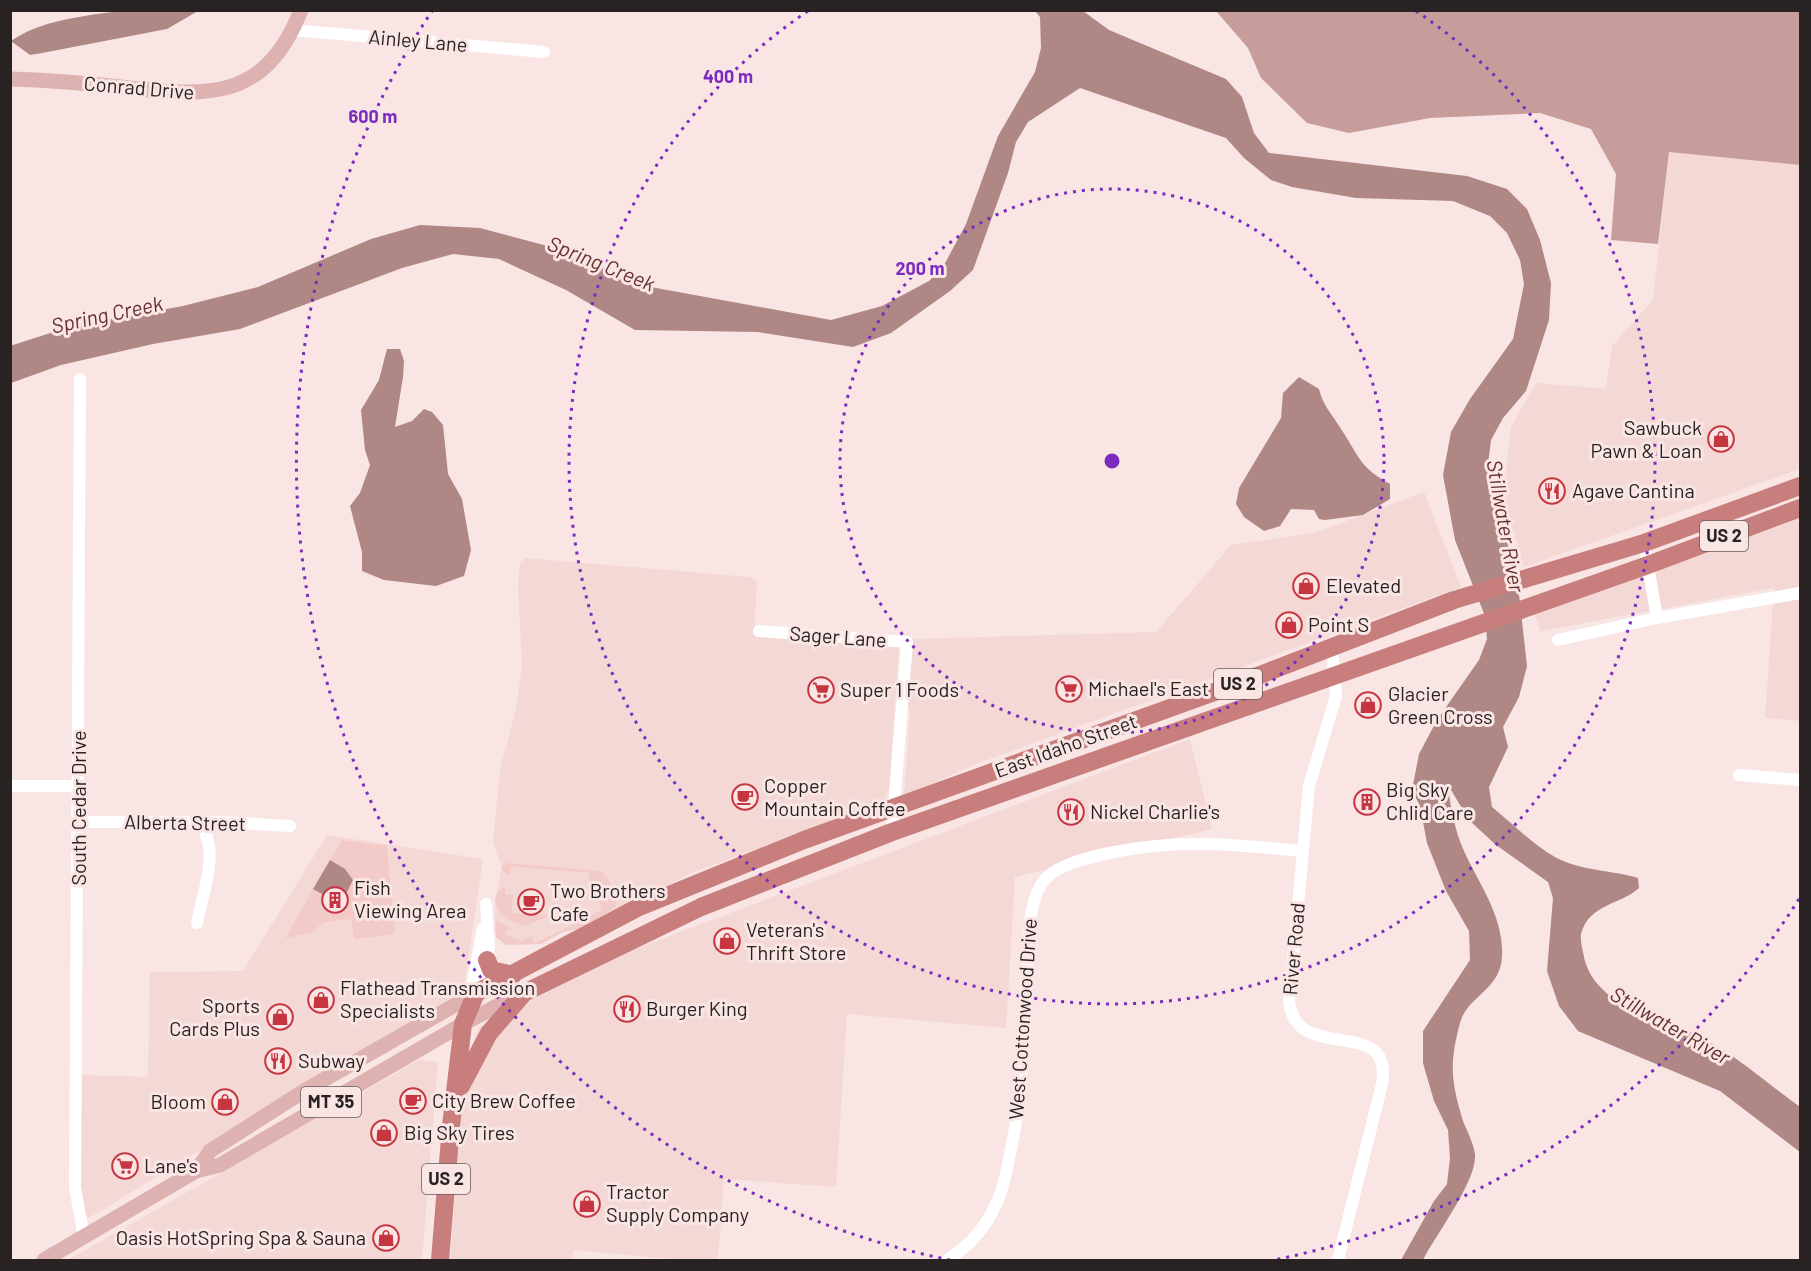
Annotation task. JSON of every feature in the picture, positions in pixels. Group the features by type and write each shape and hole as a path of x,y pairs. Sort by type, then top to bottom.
{"highway":[{"name":"East Idaho Street","path":"534,987 701,907 892,832 1547,599 1800,486"},
{"path":"1708,542 1730,523 1800,494"},
{"name":"East Idaho Street","path":"476,993 637,908 765,855 1454,600 1522,582 1708,542 1800,508"},
{"path":"639,925 727,885 765,855"},
{"path":"487,960 491,970 513,975"},
{"name":"US 2","path":"454,1097 489,1033 516,1000 534,987"},
{"name":"US 2","path":"440,1260 454,1097 463,1024 476,993"}],"main road":[{"name":"Conrad Drive","path":"10,79 45,80 164,92 204,93 238,84 258,73 274,58 292,30 301,10"},
{"name":"East Idaho Street","path":"463,1024 534,987"},
{"name":"MT 35","path":"196,1171 210,1151 304,1091 476,993"},
{"name":"MT 35","path":"44,1260 196,1171 220,1165 463,1024"}],"street":[{"name":"Ainley Lane","path":"292,30 544,52"},
{"name":"South Cedar Drive","path":"80,379 75,1188 84,1237"},
{"path":"1646,554 1658,618"},
{"path":"1558,639 1658,618 1800,593"},
{"name":"Sager Lane","path":"759,631 907,642 892,832"},
{"name":"River Road","path":"1332,647 1336,696 1309,786 1288,994 1292,1018 1310,1034 1358,1043 1373,1049 1378,1054 1383,1068 1382,1084 1338,1260"},
{"path":"1739,775 1800,780"},
{"path":"10,786 79,786"},
{"name":"Alberta Street","path":"79,822 199,822 291,826"},
{"path":"197,922 210,857 210,842 199,822"},
{"name":"West Cottonwood Drive","path":"947,1260 970,1242 984,1226 997,1202 1005,1176 1020,1099 1030,921 1035,896 1043,881 1060,867 1077,860 1174,844 1302,851"},
{"path":"486,904 489,948 476,993 472,987 486,904"}],"shaded area":[{"path":"1216,11 1800,11 1800,165 1669,152 1658,244 1611,240 1616,174 1591,129 1540,113 1430,118 1349,133 1307,123 1261,78 1248,48"},
{"path":"1669,152 1800,165 1800,469 1524,567 1503,497 1511,427 1536,383 1606,389 1612,346 1653,300"},
{"path":"1424,492 1461,587 968,767 904,797 910,711 905,700 910,639 1156,632 1231,545 1314,533"},
{"path":"1800,514 1800,721 1765,718 1774,588 1541,631 1533,611"},
{"path":"525,558 750,577 757,582 754,634 899,646 889,788 886,797 879,804 689,874 582,928 563,932 541,944 502,943 496,937 494,928 496,896 502,868 493,842 500,769 516,709 522,667 518,586 520,563"},
{"path":"1190,739 1212,829 1015,877 1006,1028 847,1014 836,1187 724,1179 718,1260 681,1260 573,1250 573,1260 450,1260 465,1066 478,1028 627,952"},
{"path":"327,835 483,859 464,987 457,994 89,1218 81,1210 82,1075 148,1077 150,972 243,971"},
{"path":"342,840 387,846 395,934 354,939 351,919 324,922 311,933 285,938"},
{"path":"508,863 600,871 612,887 615,907 582,928 563,932 541,944 506,945 496,937 496,920 509,928 504,934 523,941 531,936 535,943 578,922 575,914 579,912 582,920 602,910 599,901 607,902 599,883 589,881 589,873 511,866 510,875 502,870 502,866"},
{"path":"502,888 506,888 505,895 513,895 512,913 549,916 525,926 506,917 495,901"},
{"path":"419,1060 438,1062 422,1260 68,1260"}],"water":[{"path":"120,11 198,11 167,29 30,55 11,41 49,24"},
{"name":"Stillwater River","path":"1035,11 1083,11 1109,30 1226,79 1242,97 1254,133 1269,153 1467,176 1507,189 1527,209 1540,240 1551,283 1549,320 1526,391 1503,418 1491,440 1488,464 1500,521 1516,568 1527,666 1519,697 1503,727 1508,747 1489,787 1492,807 1531,840 1565,862 1638,878 1639,888 1598,911 1585,924 1581,941 1589,972 1601,988 1617,1001 1715,1045 1800,1107 1800,1152 1720,1091 1578,1031 1559,1006 1547,971 1553,898 1548,882 1496,845 1469,820 1448,785 1453,818 1461,843 1495,914 1502,942 1502,956 1496,977 1464,1014 1454,1050 1453,1072 1456,1095 1472,1142 1475,1155 1474,1166 1463,1193 1423,1260 1401,1260 1434,1201 1447,1184 1450,1158 1448,1130 1434,1101 1423,1063 1423,1031 1470,960 1469,931 1446,891 1427,843 1420,806 1412,790 1419,754 1437,720 1479,660 1487,639 1485,616 1455,540 1443,475 1451,432 1470,399 1513,339 1524,284 1520,260 1507,233 1490,216 1453,201 1356,198 1292,187 1271,180 1244,158 1226,138 1080,88 1028,122 1016,142 1008,173 973,270 950,291 891,333 853,347 757,332 635,330 566,290 499,259 453,254 402,268 240,329 153,344 61,365 11,383 10,346 69,327 183,306 258,287 371,239 420,225 480,228 555,248 629,283 831,320 882,306 929,281 943,267 966,224 998,136 1035,72 1041,48 1040,17"},
{"path":"387,349 400,349 404,361 395,427 412,421 424,409 432,412 443,425 448,474 462,499 471,550 464,576 436,586 384,580 362,571 362,552 350,506 360,493 370,465 365,450 361,410 379,380"},
{"path":"1299,377 1319,389 1325,405 1365,466 1390,484 1390,499 1363,515 1325,520 1319,519 1314,510 1291,509 1280,526 1264,531 1244,517 1236,504 1239,488 1281,418 1283,393"},
{"path":"330,860 345,869 353,880 346,894 329,898 313,889"}],"place":[{"name":"Sawbuck Pawn & Loan","path":"1721,439"},
{"name":"Agave Cantina","path":"1552,491"},
{"name":"Elevated","path":"1306,586"},
{"name":"Point S","path":"1289,625"},
{"name":"Michael's East","path":"1069,689"},
{"name":"Super 1 Foods","path":"821,690"},
{"name":"Glacier Green Cross","path":"1368,705"},
{"name":"Copper Mountain Coffee","path":"745,797"},
{"name":"Big Sky Chlid Care","path":"1367,802"},
{"name":"Nickel Charlie's","path":"1071,812"},
{"name":"Fish Viewing Area","path":"335,900"},
{"name":"Two Brothers Cafe","path":"531,902"},
{"name":"Veteran's Thrift Store","path":"727,941"},
{"name":"Flathead Transmission Specialists","path":"321,1000"},
{"name":"Burger King","path":"627,1009"},
{"name":"Sports Cards Plus","path":"280,1017"},
{"name":"Subway","path":"278,1061"},
{"name":"City Brew Coffee","path":"413,1101"},
{"name":"Bloom","path":"225,1102"},
{"name":"Big Sky Tires","path":"384,1133"},
{"name":"Lane's","path":"125,1166"},
{"name":"Tractor Supply Company","path":"587,1204"},
{"name":"Oasis HotSpring Spa & Sauna","path":"386,1238"}],"water label":[{"name":"Spring Creek","path":"601,264"},
{"name":"Spring Creek","path":"107,315"}]}
